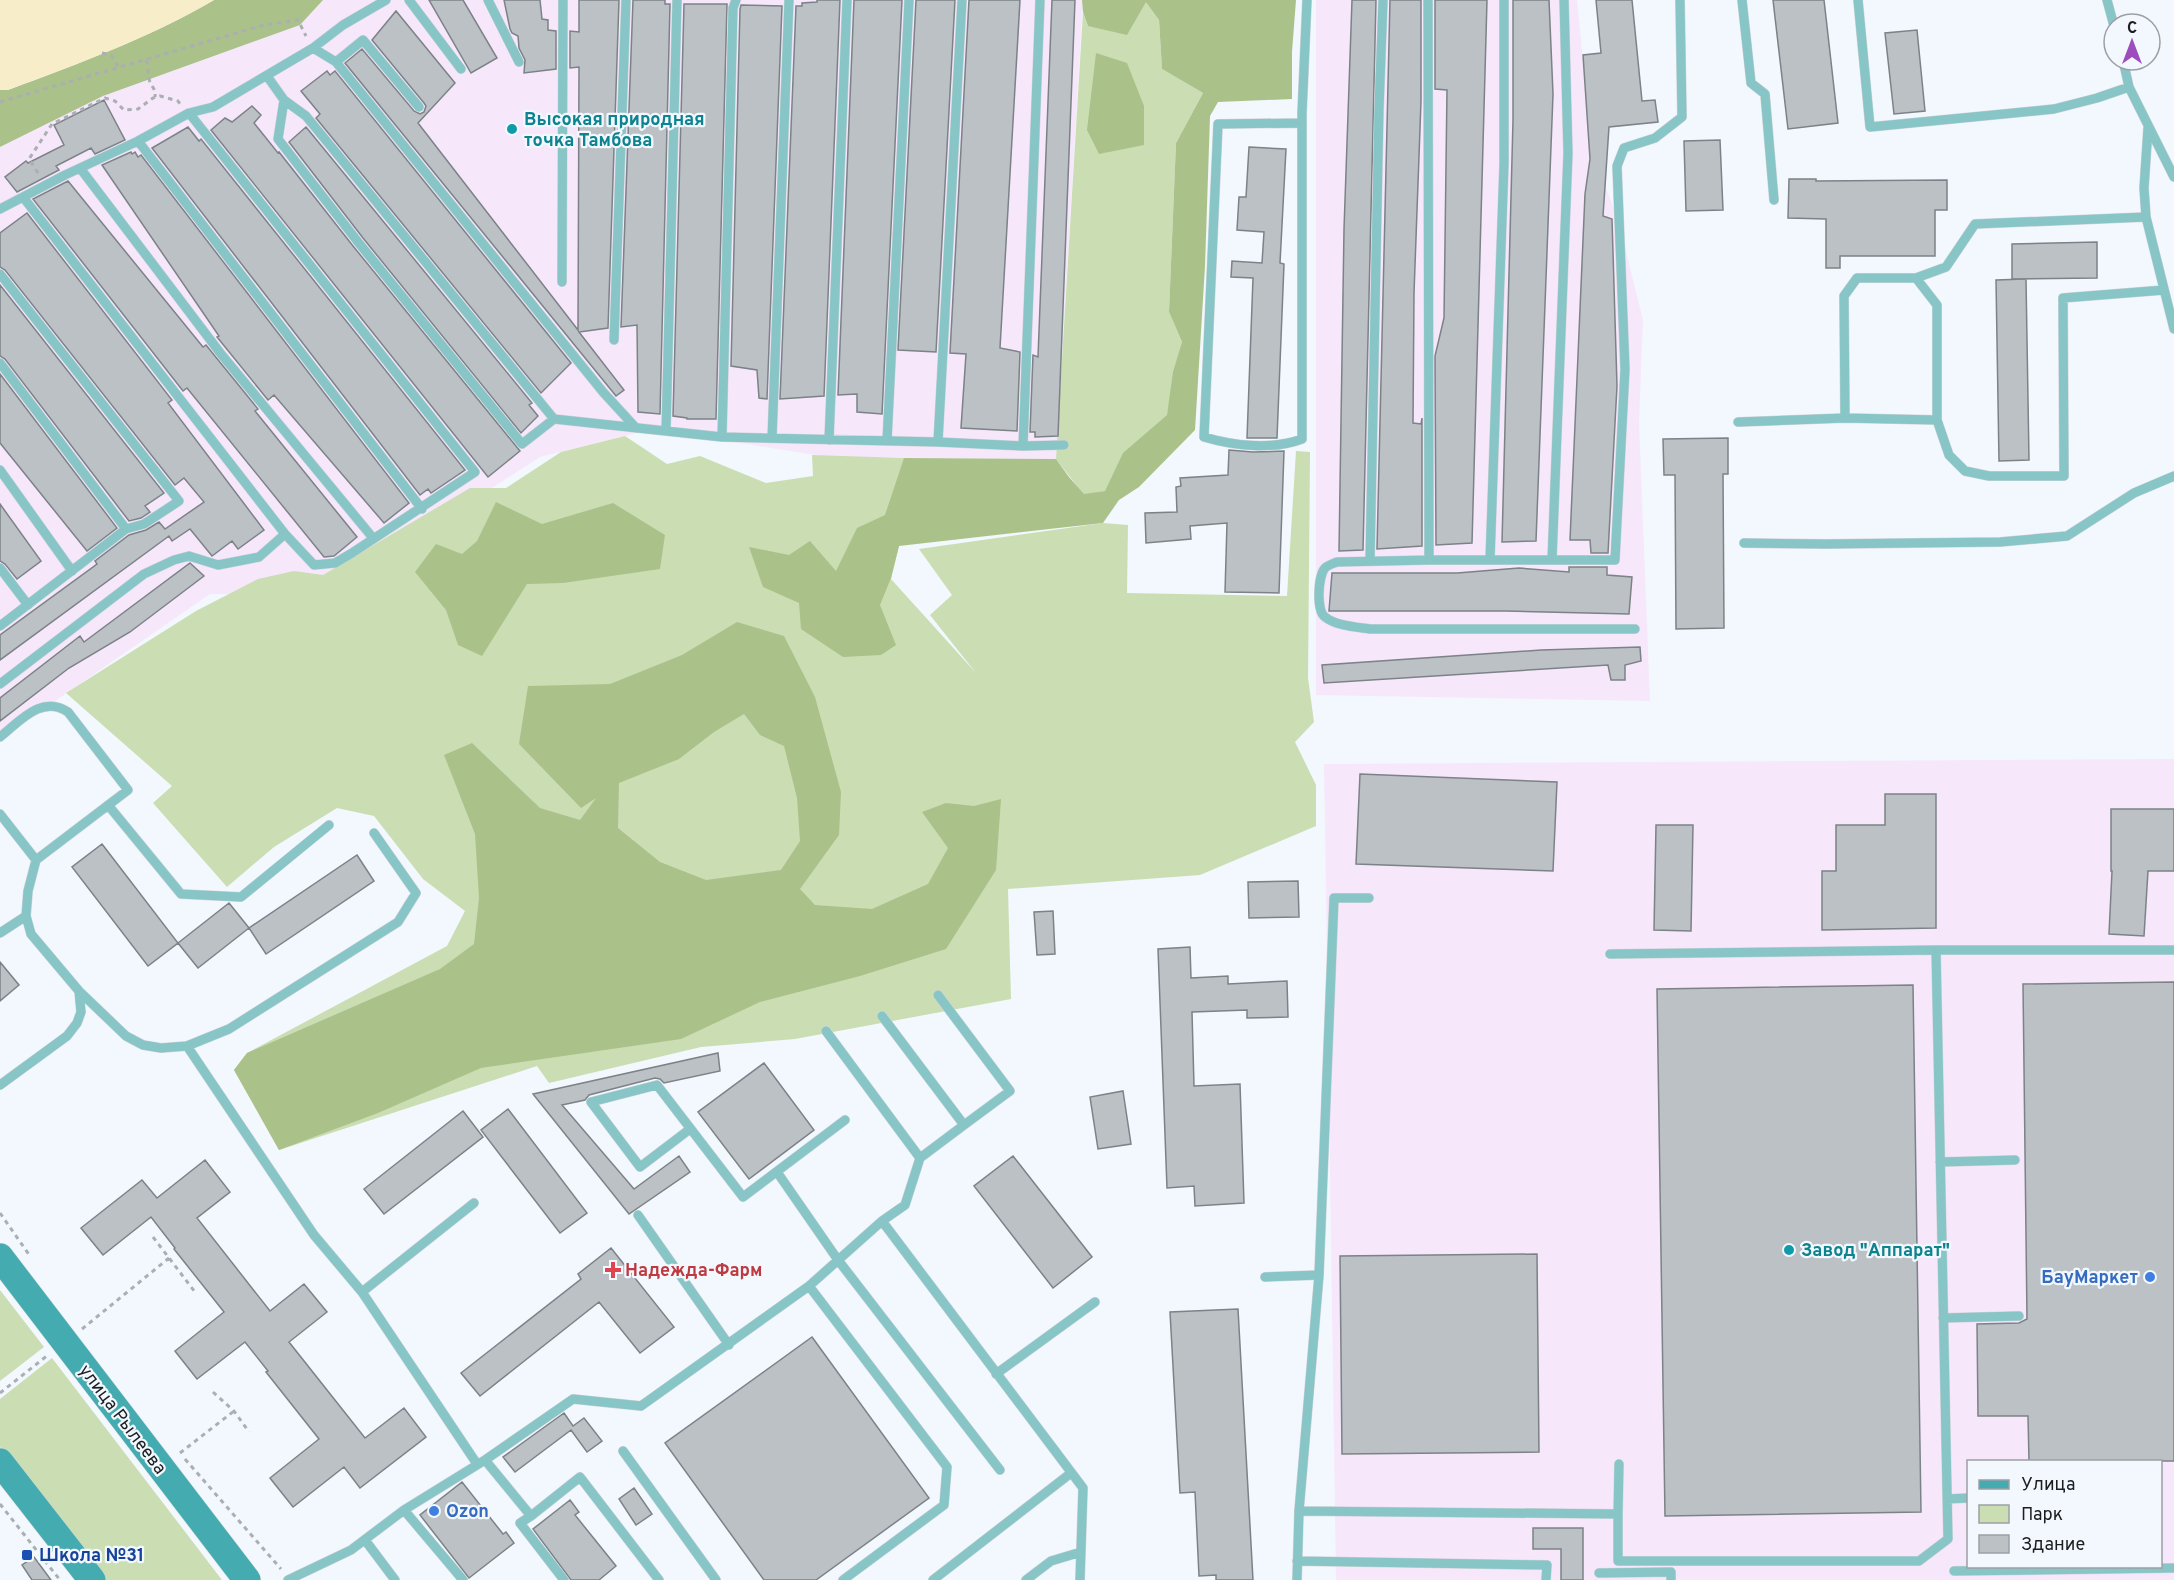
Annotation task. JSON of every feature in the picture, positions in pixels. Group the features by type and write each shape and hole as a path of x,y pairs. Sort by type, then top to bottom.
{"main road":[{"name":"улица Рылеева","path":"0,1257 247,1580"},
{"path":"0,1462 92,1580"}],"lane":[{"path":"0,209 138,141 189,113 213,107 313,48 343,25 386,0"},
{"path":"409,0 461,69"},
{"path":"488,0 519,62"},
{"path":"562,282 563,0"},
{"path":"614,340 626,0"},
{"path":"666,431 677,0"},
{"path":"722,437 733,8 736,0"},
{"path":"772,438 789,0"},
{"path":"829,440 847,0"},
{"path":"887,441 909,0"},
{"path":"938,442 962,0"},
{"path":"1023,446 1040,0"},
{"path":"1302,123 1218,124 1204,437 1224,443 1286,445 1302,439 1302,123 1307,0"},
{"path":"1370,561 1378,109 1383,0"},
{"path":"1428,0 1429,560"},
{"path":"1490,560 1503,164 1503,0"},
{"path":"1552,560 1568,153 1564,0"},
{"path":"1635,629 1370,629 1332,621 1321,613 1319,605 1323,571 1327,566 1337,562 1615,560 1625,369 1617,166 1624,148 1655,138 1682,117 1680,0"},
{"path":"1742,0 1751,82 1765,94 1774,200"},
{"path":"1858,0 1869,127 2054,108 2097,98 2129,87"},
{"path":"336,62 363,40 419,107"},
{"path":"313,48 336,62 603,392 636,428"},
{"path":"2126,72 2129,87 2174,177"},
{"path":"267,76 284,100 306,116 554,419"},
{"path":"284,100 278,139 358,242 522,444 554,419 722,437 1023,446 1064,444"},
{"path":"22,197 285,534 314,565 335,563 422,509 475,472 189,113"},
{"path":"2148,128 2144,188 2145,217 2174,329"},
{"path":"138,141 422,509"},
{"path":"80,168 221,354 373,538"},
{"path":"1845,418 1844,296 1857,278 1916,278 1946,267 1975,224 2145,217"},
{"path":"0,274 179,501 144,524 126,529 0,626"},
{"path":"1916,278 1936,305 1936,420 1949,454 1965,471 1989,476 2064,476 2063,298 2164,290"},
{"path":"0,363 126,529"},
{"path":"1737,422 1845,418 1936,420"},
{"path":"0,470 72,571"},
{"path":"1744,543 1988,542 2067,536 2134,493 2174,476"},
{"path":"0,684 144,574 174,560 189,556 218,565 259,556 285,534"},
{"path":"0,568 28,605"},
{"path":"0,737 37,708 46,705 61,707 68,712 128,790 36,860 28,891 26,916 31,934 79,991 126,1036 143,1045 161,1048 187,1046 229,1029 398,922 416,893 374,833"},
{"path":"108,805 181,894 241,897 329,825"},
{"path":"0,814 36,860"},
{"path":"1297,1580 1299,1511 1319,1275 1334,898 1369,898"},
{"path":"0,933 26,916"},
{"path":"1619,1464 1618,1560 1919,1561 1948,1539 1936,950"},
{"path":"1610,954 2174,950"},
{"path":"0,1085 67,1036 77,1023 81,1012 79,991"},
{"path":"289,1579 351,1550 404,1510 481,1462 573,1399 641,1406 809,1286 882,1221 905,1205 920,1158 1010,1091 938,995"},
{"path":"882,1016 964,1125"},
{"path":"826,1031 920,1158"},
{"path":"187,1046 314,1235 362,1292 481,1462 531,1516"},
{"path":"690,1129 640,1167 591,1102 657,1085 743,1197 845,1120"},
{"path":"1940,1162 2015,1160"},
{"path":"777,1172 838,1260 1000,1470"},
{"path":"362,1292 474,1203"},
{"path":"638,1215 729,1345"},
{"path":"882,1221 1083,1488 1080,1580"},
{"path":"1265,1277 1319,1275"},
{"path":"809,1286 947,1467 944,1505 843,1580"},
{"path":"996,1374 1095,1302"},
{"path":"1943,1318 2019,1316"},
{"path":"622,1451 716,1580"},
{"path":"933,1580 1071,1473"},
{"path":"564,1580 520,1523 580,1477 659,1580"},
{"path":"1947,1498 1967,1498"},
{"path":"404,1510 463,1580"},
{"path":"1299,1511 1618,1514"},
{"path":"365,1540 395,1580"},
{"path":"1026,1580 1051,1562 1081,1552"},
{"path":"1298,1560 1547,1565 1546,1580"},
{"path":"1954,1571 2174,1568"},
{"path":"1599,1573 1671,1572 1671,1580"}],"path":[{"path":"0,102 264,26 298,20 313,48"},
{"path":"102,53 111,55 119,68"},
{"path":"146,60 150,81 156,90 155,97"},
{"path":"45,185 29,159 52,124 105,98 116,101 124,110 138,109 155,97 178,100 189,113"},
{"path":"0,1213 34,1262"},
{"path":"153,1237 195,1292"},
{"path":"0,1393 169,1258"},
{"path":"213,1392 234,1411 249,1432"},
{"path":"234,1411 180,1453 289,1579"},
{"path":"0,1504 60,1580"}],"shaded area":[{"path":"323,0 1083,0 1056,459 828,457 653,429 540,457 327,594 210,594 0,739 0,147 103,96 300,25"},
{"path":"1316,0 1577,0 1592,152 1618,219 1643,320 1639,423 1650,701 1316,695"},
{"path":"2174,759 2174,1580 1336,1580 1324,764"}],"green space":[{"path":"214,0 323,0 300,25 103,96 0,147 0,90 8,90 113,50"},
{"path":"1082,0 1296,0 1292,52 1292,99 1218,102 1210,116 1205,266 1195,430 1139,487 1119,500 1103,523 899,546 891,578 880,605 896,645 881,655 843,657 801,629 799,603 763,587 749,547 789,555 810,541 836,571 857,528 885,515 904,458 1056,459 1084,494 1105,491 1123,453 1167,415 1173,372 1182,342 1169,312 1176,143 1203,93 1162,69 1159,20 1146,2 1127,35 1088,26"},
{"path":"1146,1 1159,20 1162,69 1203,93 1176,143 1169,312 1182,342 1167,415 1105,491 1084,495 1056,459 1083,12 1088,26"},
{"path":"1096,53 1127,63 1144,106 1144,145 1099,154 1087,130"},
{"path":"625,436 667,464 700,456 766,483 813,476 812,455 904,458 899,546 891,579 976,673 930,615 952,595 919,549 1103,523 1128,525 1127,593 1287,596 1296,451 1310,452 1308,678 1314,722 1295,742 1316,785 1316,826 1200,875 1008,889 1011,999 795,1039 701,1047 549,1083 537,1066 279,1150 234,1070 247,1053 447,946 465,911 423,879 374,816 337,808 274,847 227,887 153,803 172,786 66,693 196,611 258,579 294,571 323,575 470,488 506,488 561,452"},
{"path":"496,502 542,524 613,503 665,535 660,569 563,583 527,584 482,656 458,645 446,610 415,572 436,544 462,554 477,541"},
{"path":"737,622 784,636 815,697 841,792 839,835 800,889 815,905 872,909 928,884 948,848 922,812 946,803 974,806 1001,799 996,870 946,949 860,976 760,1002 681,1039 481,1068 378,1113 279,1150 234,1070 247,1053 440,969 474,944 479,898 475,834 444,755 472,743 540,808 580,820 596,798 581,808 519,744 528,686 610,684 682,655","holes":["744,714 760,735 784,746 797,798 800,841 781,870 706,880 660,862 618,828 619,783 679,759 714,732"]},
{"path":"0,1290 44,1347 0,1381"},
{"path":"52,1358 222,1580 100,1580 0,1447 0,1399"}],"sand":[{"path":"0,0 214,0 139,38 87,60 8,90 0,90"}],"building":[{"path":"429,0 463,0 497,58 471,73"},
{"path":"504,0 540,0 542,19 548,20 548,30 556,31 556,69 524,73 525,60 519,48 518,36 510,29"},
{"path":"579,0 619,0 608,328 579,332 624,390 616,396 345,63 362,49 414,111 420,114 424,112 426,106 424,103 372,40 396,11 455,83 418,123 578,330 579,67 570,68 570,31 579,32"},
{"path":"633,0 665,0 665,4 670,4 660,414 638,412 637,325 621,327"},
{"path":"817,0 840,0 824,396 780,399 796,6 802,6 802,3 817,2"},
{"path":"854,0 902,0 882,414 857,412 857,394 838,395"},
{"path":"916,0 955,0 936,352 898,350"},
{"path":"969,0 1020,0 1000,348 1020,352 1017,431 961,428 966,354 950,353"},
{"path":"1052,0 1075,0 1058,436 1035,437 1035,432 1030,432 1033,355 1038,357"},
{"path":"1352,0 1376,0 1363,550 1339,551 1344,229"},
{"path":"1390,0 1421,0 1421,101 1414,293 1413,423 1421,424 1422,418 1422,546 1377,549"},
{"path":"1435,0 1487,0 1472,543 1436,545 1435,356 1444,318 1447,90 1435,89"},
{"path":"1513,0 1549,0 1553,94 1536,541 1502,542 1513,120"},
{"path":"1596,0 1632,0 1642,101 1655,100 1658,122 1609,127 1603,216 1612,219 1617,386 1608,553 1591,553 1590,540 1570,540 1585,194 1590,159 1583,55 1601,53"},
{"path":"1773,0 1824,0 1838,123 1788,129"},
{"path":"684,4 727,4 716,419 687,419 673,416"},
{"path":"741,5 782,6 767,399 759,398 757,370 731,366"},
{"path":"1917,30 1925,111 1894,114 1885,33"},
{"path":"327,71 330,75 335,71 571,363 541,393 316,118 320,114 301,91"},
{"path":"104,100 125,140 95,154 91,148 56,166 59,170 17,192 5,177 26,161 28,163 64,145 54,125"},
{"path":"252,106 261,115 254,123 520,451 488,477 211,130 225,118 232,122"},
{"path":"188,127 199,141 201,139 465,470 431,493 428,489 420,495 152,148"},
{"path":"306,127 532,403 529,405 538,416 521,433 363,238 289,142"},
{"path":"1720,140 1723,210 1686,211 1684,141"},
{"path":"1249,147 1286,149 1280,263 1284,264 1277,438 1247,438 1253,278 1231,277 1232,261 1262,263 1264,232 1237,230 1239,197 1246,197"},
{"path":"131,152 132,154 135,152 138,157 141,155 409,503 384,523 274,395 268,400 217,337 219,336 102,165"},
{"path":"1789,179 1816,179 1816,181 1947,180 1947,210 1935,210 1935,256 1840,256 1840,268 1826,268 1826,219 1788,218"},
{"path":"68,181 203,347 206,345 258,409 255,411 357,537 334,556 324,557 187,388 183,391 33,199"},
{"path":"27,213 172,400 168,403 264,530 238,549 232,541 212,556 190,529 172,541 169,536 0,660 0,635 97,564 95,561 129,535 146,530 159,522 165,529 204,502 184,478 175,485 5,270 0,267 0,233"},
{"path":"2097,242 2097,278 2012,279 2012,244"},
{"path":"2026,279 2029,460 1999,461 1996,280"},
{"path":"0,285 164,493 145,506 150,512 141,518 129,521 5,359 0,356"},
{"path":"0,374 117,528 87,551 0,443"},
{"path":"1728,438 1728,474 1723,474 1724,628 1676,629 1675,475 1664,475 1663,439"},
{"path":"1229,450 1284,451 1279,593 1225,592 1227,523 1190,526 1191,539 1146,543 1145,513 1177,512 1176,487 1181,486 1180,478 1228,475"},
{"path":"0,504 41,561 17,579 0,561"},
{"path":"190,563 204,576 130,632 69,668 0,721 0,698 80,636 84,642"},
{"path":"1569,567 1607,567 1607,575 1632,577 1629,614 1329,611 1332,573 1457,573 1519,568 1569,572"},
{"path":"1640,647 1641,661 1625,665 1625,680 1611,680 1608,665 1324,683 1322,665 1541,650"},
{"path":"1360,774 1557,782 1553,871 1356,864"},
{"path":"1885,794 1936,794 1936,928 1822,930 1822,871 1836,871 1836,825 1885,825"},
{"path":"2111,809 2174,809 2174,871 2148,871 2144,936 2109,934 2112,871"},
{"path":"1656,825 1693,825 1691,931 1654,930"},
{"path":"102,844 178,943 148,966 72,867"},
{"path":"357,855 374,881 266,954 249,928"},
{"path":"1298,881 1299,917 1249,918 1248,882"},
{"path":"229,903 249,928 198,968 178,943"},
{"path":"1053,911 1055,954 1037,955 1034,912"},
{"path":"1190,947 1191,978 1228,976 1228,984 1287,981 1288,1017 1247,1018 1247,1010 1192,1012 1194,1086 1240,1084 1244,1203 1195,1206 1194,1186 1167,1188 1158,949"},
{"path":"0,962 19,985 0,1001"},
{"path":"2174,982 2174,1461 2029,1460 2028,1416 1978,1416 1977,1324 2019,1323 2027,1319 2023,984"},
{"name":"Завод \"Аппарат\"","path":"1913,985 1921,1512 1665,1516 1657,989"},
{"path":"718,1053 720,1071 664,1083 655,1078 589,1095 585,1100 562,1105 634,1189 679,1156 690,1172 629,1214 533,1094"},
{"path":"764,1063 814,1130 749,1179 698,1112"},
{"path":"1123,1091 1131,1144 1098,1149 1090,1097"},
{"path":"508,1109 587,1213 560,1233 481,1130"},
{"path":"463,1111 483,1137 384,1214 364,1189"},
{"path":"1013,1156 1092,1257 1053,1288 974,1186"},
{"path":"205,1160 230,1192 197,1218 270,1311 304,1284 327,1312 289,1342 365,1438 404,1408 426,1437 360,1488 344,1467 293,1507 270,1478 319,1439 266,1372 268,1371 245,1342 197,1379 175,1351 224,1312 151,1217 103,1255 81,1228 142,1180 157,1198"},
{"path":"611,1248 674,1327 640,1353 599,1302 480,1396 461,1373 581,1279 578,1274"},
{"path":"1537,1254 1539,1452 1342,1454 1340,1256"},
{"path":"1238,1309 1253,1580 1216,1580 1216,1575 1199,1576 1195,1492 1180,1493 1170,1312"},
{"path":"812,1337 929,1498 816,1580 764,1580 665,1443"},
{"path":"564,1413 573,1426 584,1418 602,1441 587,1452 571,1430 515,1472 503,1457"},
{"path":"462,1482 503,1534 506,1532 514,1543 469,1578 420,1515"},
{"path":"634,1488 652,1514 636,1525 619,1499"},
{"path":"570,1500 579,1512 575,1515 616,1566 599,1580 571,1580 533,1529"},
{"path":"1533,1528 1583,1528 1583,1580 1561,1580 1561,1549 1533,1549"},
{"path":"34,1557 51,1580 32,1580 22,1565"}],"place":[{"name":"Высокая природная точка Тамбова","path":"512,129"},
{"name":"Завод \"Аппарат\"","path":"1789,1250"},
{"name":"Надежда-Фарм","path":"613,1270"},
{"name":"БауМаркет","path":"2150,1277"},
{"name":"Ozon","path":"434,1511"},
{"name":"Школа №31","path":"27,1555"}]}
